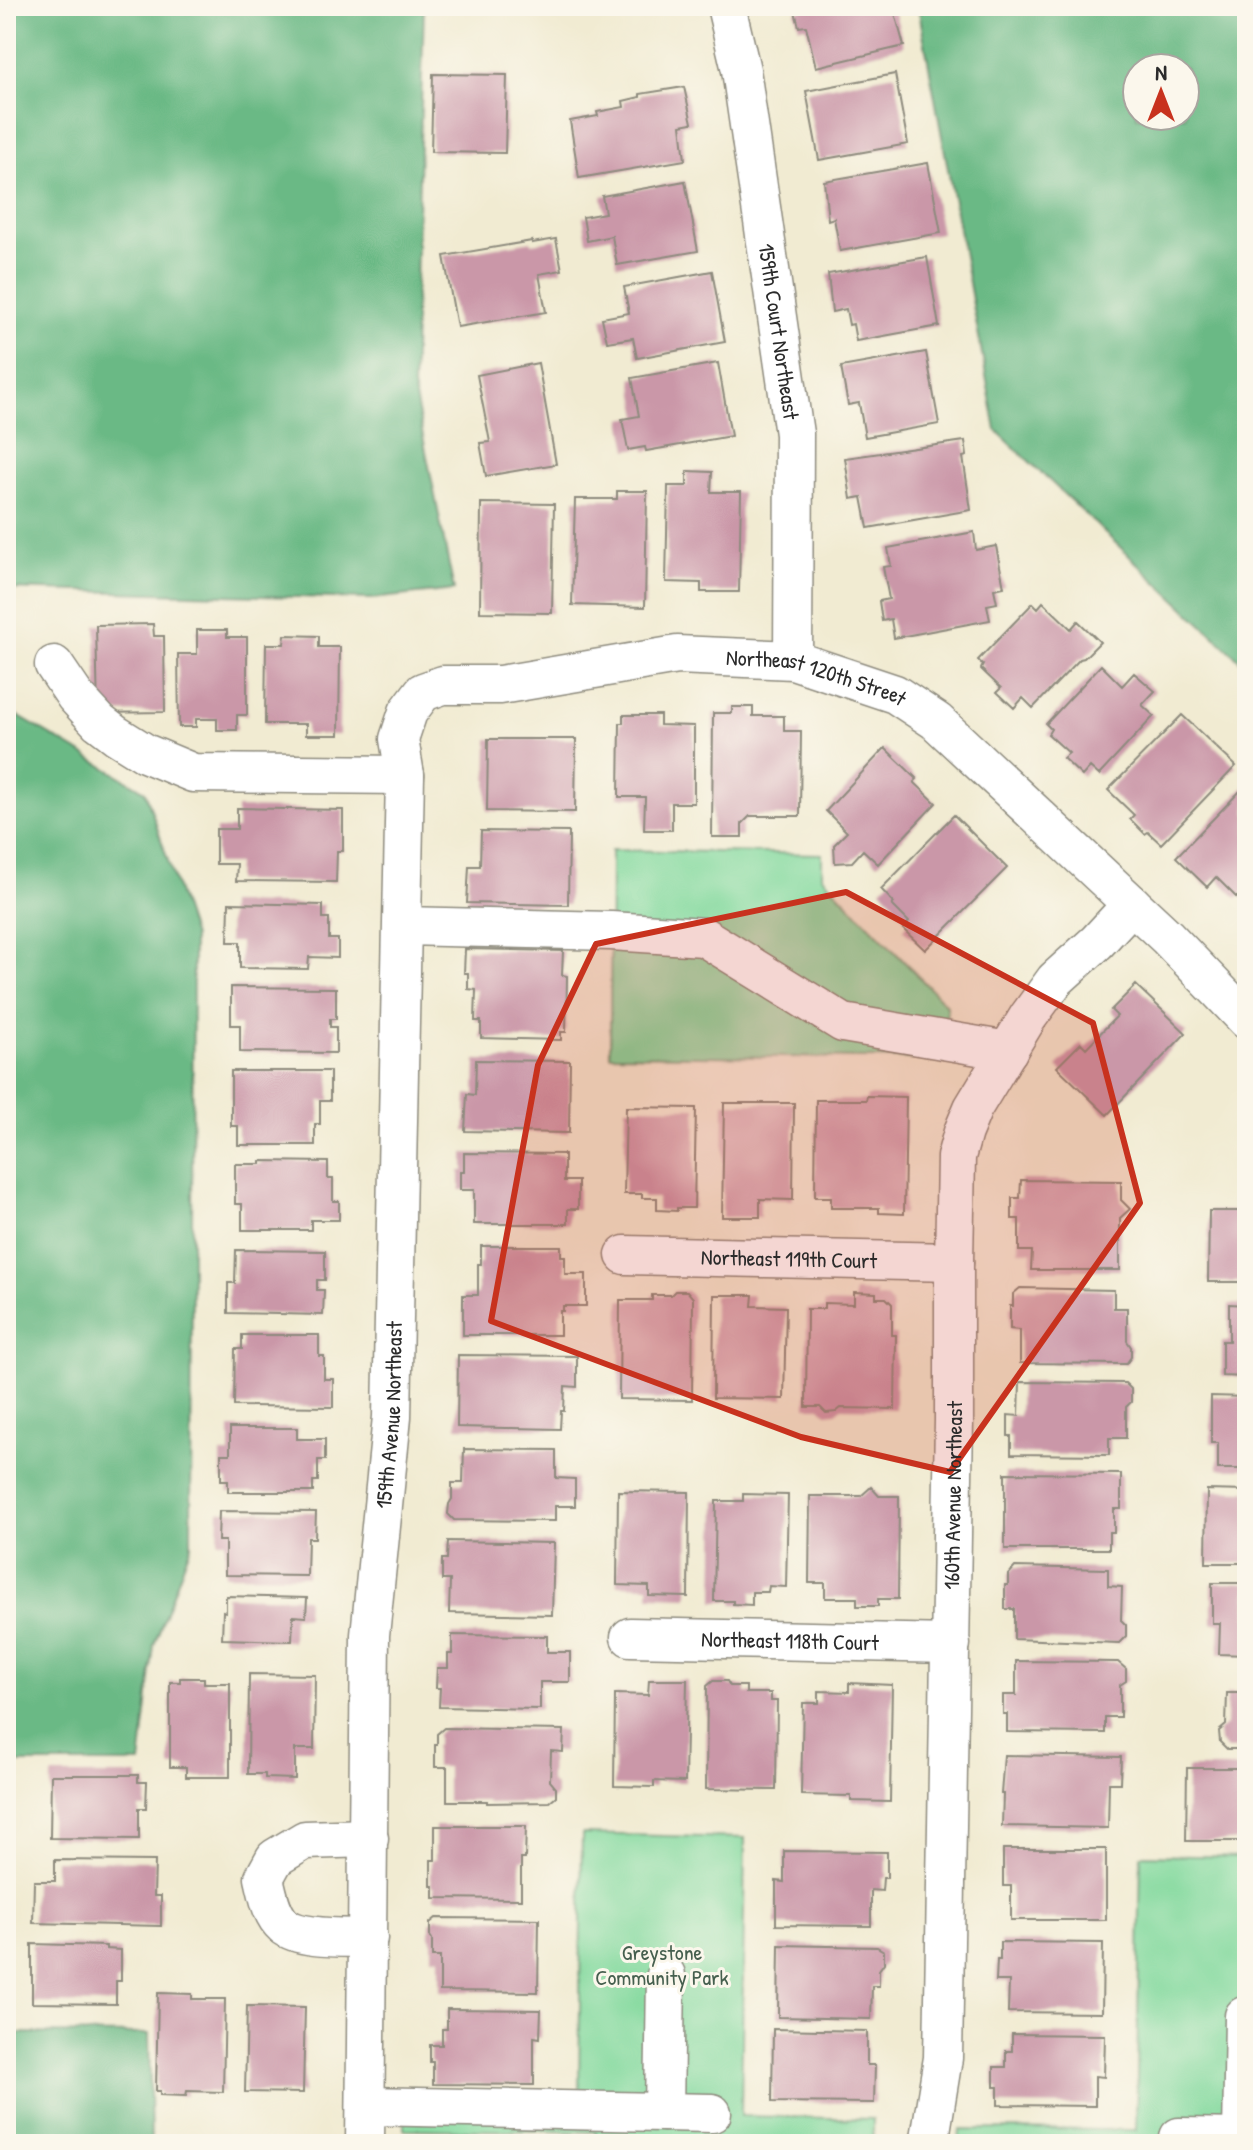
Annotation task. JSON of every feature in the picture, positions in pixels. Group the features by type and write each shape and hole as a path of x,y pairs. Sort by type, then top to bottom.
{"street":[{"name":"159th Court Northeast","path":"726,6 741,70 794,434 793,660"},
{"name":"Northeast 120th Street","path":"423,692 443,685 500,685 677,655 793,660 895,694 936,721 1167,937 1247,1020"},
{"path":"54,665 75,696 99,722 145,753 193,773 405,775"},
{"name":"159th Avenue Northeast","path":"365,2144 370,1635 392,1417 405,775 399,739 408,712 423,692"},
{"name":"160th Avenue Northeast","path":"929,2144 943,2058 956,1157 973,1108 1028,1017 1055,980 1097,942 1132,904"},
{"path":"403,926 611,931 704,937 843,1023 1008,1051"},
{"name":"Northeast 119th Court","path":"625,1255 954,1262"},
{"name":"Northeast 118th Court","path":"630,1637 951,1644"},
{"path":"368,1938 308,1936 284,1926 270,1905 264,1878 275,1858 305,1840 369,1838"},
{"path":"664,2112 666,1975"},
{"path":"1179,2137 1244,2138 1244,2016"},
{"path":"366,2106 712,2113"}],"highlighted area":[{"path":"846,892 1093,1023 1140,1203 950,1472 801,1437 491,1321 538,1065 596,944"}],"green space":[{"path":"6,6 424,6 413,387 454,590 371,599 6,589"},
{"path":"918,6 1247,6 1247,667 996,430"},
{"path":"6,709 145,791 193,937 191,1545 154,1645 140,1763 6,1763"},
{"path":"611,850 822,854 822,876 947,1006 943,1059 610,1055"},
{"name":"Greystone Community Park","path":"582,1834 745,1838 741,2116 873,2119 873,2144 596,2144 596,2132 405,2129 405,2092 579,2094"},
{"path":"1141,1855 1247,1857 1247,2144 959,2144 960,2129 1136,2130"},
{"path":"6,2033 149,2034 151,2144 6,2144"}],"building":[{"path":"802,6 893,6 904,46 816,67 806,26 799,27 795,11 803,9"},
{"path":"433,74 507,75 505,153 431,152"},
{"path":"895,74 908,144 819,160 806,91"},
{"path":"684,87 692,123 681,125 685,160 579,178 570,121 624,107 623,101 640,97 640,94"},
{"path":"928,163 941,233 840,251 834,218 828,220 824,181"},
{"path":"685,181 698,251 617,265 612,236 587,241 583,217 605,213 602,196"},
{"path":"556,239 562,270 539,274 546,312 457,327 444,256"},
{"path":"927,257 939,326 856,341 846,309 832,312 828,274"},
{"path":"712,271 725,342 637,358 633,338 607,342 602,318 629,313 624,287"},
{"path":"926,352 939,424 865,437 859,403 848,405 841,367"},
{"path":"538,363 556,464 486,476 480,443 490,442 477,375"},
{"path":"718,363 731,436 646,451 645,447 628,450 622,419 639,416 632,378"},
{"path":"965,441 967,456 963,457 971,510 868,528 862,497 851,499 845,458"},
{"path":"687,471 712,472 711,492 741,492 739,592 701,592 701,583 666,582 668,486 687,486"},
{"path":"617,491 647,491 645,607 572,605 575,499 617,499"},
{"path":"481,503 554,504 552,613 480,612"},
{"path":"974,532 976,550 996,546 1004,587 994,589 997,603 987,605 990,620 894,638 891,619 882,621 879,601 889,599 883,567 891,566 888,548"},
{"path":"1043,602 1071,629 1078,621 1100,642 1033,708 1023,698 1014,708 997,692 1001,688 981,669 983,665 978,660 1033,603 1038,608"},
{"path":"153,624 154,636 164,636 165,712 98,713 96,625"},
{"path":"197,630 227,630 227,637 247,637 247,715 237,715 237,730 217,730 217,719 196,719 196,727 179,727 178,654 197,654"},
{"path":"285,635 319,636 319,647 340,647 339,735 306,735 306,724 265,724 266,644 284,644"},
{"path":"1101,665 1122,686 1134,673 1155,691 1142,705 1154,716 1099,775 1090,767 1082,776 1063,758 1069,753 1048,734 1051,729 1046,724"},
{"path":"732,707 753,707 753,716 784,716 784,731 801,731 800,816 750,816 742,824 742,837 712,837 713,713 732,713"},
{"path":"623,715 660,715 660,725 694,726 694,803 672,803 672,830 644,830 645,797 619,797 620,723 623,723"},
{"path":"1182,715 1236,766 1161,844 1130,819 1134,815 1108,790"},
{"path":"488,739 576,739 575,812 487,811"},
{"path":"885,748 936,803 878,864 863,850 852,862 835,863 834,845 847,832 826,811"},
{"path":"1247,784 1247,892 1245,890 1237,898 1216,877 1207,887 1176,857"},
{"path":"237,808 343,810 343,851 337,851 336,882 236,881 237,864 216,864 216,829 237,829"},
{"path":"954,815 1007,868 925,950 903,929 909,922 881,889"},
{"path":"481,831 569,832 568,905 467,903 469,866 480,866"},
{"path":"229,903 323,905 323,918 329,918 329,939 338,939 338,958 309,957 308,969 240,968 240,942 228,942"},
{"path":"465,949 563,951 562,975 567,976 566,1032 561,1032 561,1040 481,1038 481,1021 475,1021 476,990 468,989 468,973 464,973"},
{"path":"1136,985 1186,1033 1107,1115 1057,1067 1081,1043 1086,1048 1117,1016 1111,1010"},
{"path":"231,987 336,988 336,1019 330,1019 330,1027 336,1027 336,1053 240,1052 240,1025 231,1025"},
{"path":"476,1060 570,1061 569,1133 465,1131 467,1094 475,1095"},
{"path":"231,1071 330,1071 330,1101 320,1101 320,1124 315,1124 315,1145 238,1145 238,1126 231,1126"},
{"path":"867,1096 906,1097 904,1214 879,1213 879,1208 831,1208 831,1197 815,1197 816,1100 866,1100"},
{"path":"724,1103 794,1103 793,1200 760,1199 760,1217 722,1217"},
{"path":"626,1107 696,1108 694,1208 657,1210 657,1198 624,1194"},
{"path":"464,1153 564,1154 564,1181 578,1181 578,1209 568,1209 568,1224 474,1224 474,1190 460,1190"},
{"path":"261,1161 328,1162 328,1179 333,1179 333,1201 339,1201 339,1220 311,1220 311,1230 242,1230 242,1204 235,1204 235,1164 261,1164"},
{"path":"1021,1180 1121,1181 1121,1200 1130,1209 1120,1218 1120,1270 1031,1270 1032,1251 1019,1251 1019,1219 1012,1219 1012,1198 1020,1198"},
{"path":"1209,1211 1247,1211 1247,1282 1208,1282"},
{"path":"481,1246 561,1246 561,1256 565,1256 565,1274 586,1274 586,1306 563,1306 563,1311 560,1311 560,1335 463,1335 463,1295 478,1295"},
{"path":"236,1250 325,1251 325,1280 317,1280 317,1290 324,1290 323,1315 228,1313 228,1283 235,1283"},
{"path":"1020,1288 1114,1290 1114,1308 1127,1308 1127,1341 1131,1347 1131,1357 1126,1364 1020,1363 1020,1330 1010,1329 1010,1306 1013,1306 1013,1294"},
{"path":"675,1291 687,1291 693,1298 692,1400 619,1399 620,1300 652,1300 652,1295 671,1295"},
{"path":"854,1292 876,1293 876,1298 886,1298 892,1304 892,1335 896,1335 895,1409 841,1408 826,1413 820,1407 806,1407 807,1309 824,1309 824,1303 854,1304"},
{"path":"714,1295 753,1295 752,1306 786,1307 784,1399 713,1398"},
{"path":"1229,1304 1247,1305 1247,1377 1222,1376 1222,1341 1229,1341"},
{"path":"242,1335 319,1335 319,1356 324,1356 324,1379 333,1379 333,1407 234,1406 235,1349 242,1349"},
{"path":"458,1355 577,1356 577,1387 565,1386 560,1429 457,1427"},
{"path":"1020,1382 1125,1383 1131,1389 1131,1402 1126,1407 1126,1438 1109,1438 1109,1455 1011,1454 1008,1415 1019,1416"},
{"path":"1211,1396 1247,1397 1247,1469 1218,1469 1218,1443 1211,1443"},
{"path":"230,1428 297,1428 297,1439 325,1439 325,1460 318,1460 318,1481 313,1481 313,1492 228,1492 228,1480 221,1480 221,1454 230,1454"},
{"path":"464,1449 556,1450 556,1478 575,1479 575,1506 555,1506 555,1521 454,1520 448,1514 449,1504 452,1483 463,1483"},
{"path":"1005,1473 1121,1474 1121,1509 1114,1509 1114,1532 1109,1532 1109,1549 1005,1549"},
{"path":"871,1487 879,1496 899,1496 898,1599 878,1599 878,1606 857,1606 857,1598 825,1598 825,1583 809,1583 810,1496 861,1496"},
{"path":"1207,1490 1247,1491 1247,1563 1206,1563"},
{"path":"618,1491 689,1492 688,1597 649,1596 649,1586 617,1585"},
{"path":"743,1494 788,1495 786,1587 769,1586 768,1592 752,1592 752,1605 714,1601 716,1501 743,1501"},
{"path":"219,1511 316,1512 315,1538 308,1538 307,1576 225,1575 225,1541 218,1541"},
{"path":"448,1541 554,1543 552,1615 449,1613 450,1580 442,1580 442,1559 447,1559"},
{"path":"1015,1567 1108,1569 1108,1586 1122,1587 1121,1620 1126,1625 1126,1636 1119,1643 1014,1639 1014,1609 1005,1609 1005,1585 1008,1585 1008,1575"},
{"path":"1212,1583 1247,1583 1247,1655 1219,1654 1220,1623 1212,1623"},
{"path":"226,1596 307,1598 306,1617 293,1616 292,1641 222,1639"},
{"path":"452,1635 547,1636 547,1652 570,1652 570,1682 540,1682 540,1709 439,1707 437,1668 448,1668"},
{"path":"1016,1661 1118,1662 1126,1669 1126,1681 1120,1685 1120,1717 1105,1717 1105,1733 1007,1732 1003,1695 1016,1695"},
{"path":"249,1674 315,1675 314,1749 295,1749 295,1779 248,1774"},
{"path":"1240,1676 1247,1676 1247,1749 1227,1749 1220,1742 1219,1731 1226,1725 1227,1693 1240,1693"},
{"path":"180,1678 204,1678 204,1683 230,1683 230,1777 186,1777 186,1767 170,1767 170,1682 180,1682"},
{"path":"649,1680 687,1680 685,1782 654,1781 654,1787 614,1786 615,1694 648,1695"},
{"path":"713,1681 746,1686 746,1693 771,1693 771,1701 777,1701 776,1790 706,1789 707,1686"},
{"path":"849,1683 892,1685 890,1802 851,1801 851,1796 801,1795 803,1703 819,1703 819,1691 849,1692"},
{"path":"444,1728 564,1730 563,1752 551,1751 550,1781 556,1788 556,1796 549,1802 447,1801 447,1767 435,1767 437,1734"},
{"path":"1004,1755 1121,1757 1120,1783 1109,1783 1108,1828 1002,1826"},
{"path":"1187,1768 1247,1768 1247,1841 1186,1841"},
{"path":"51,1775 138,1775 138,1782 147,1782 146,1808 139,1808 139,1839 50,1838"},
{"path":"435,1826 526,1826 525,1859 521,1859 521,1899 434,1898 431,1860 435,1860"},
{"path":"1003,1849 1106,1849 1106,1920 1011,1920 1011,1886 1003,1886"},
{"path":"784,1851 887,1852 887,1878 883,1878 882,1891 871,1890 871,1926 776,1925 776,1881 784,1882"},
{"path":"55,1860 155,1861 154,1896 161,1896 161,1926 33,1923 34,1881 55,1881"},
{"path":"436,1918 539,1919 538,1992 440,1991 440,1957 432,1957 430,1936 430,1923"},
{"path":"1000,1942 1103,1943 1102,2013 1008,2012 1009,1981 996,1981"},
{"path":"32,1944 106,1946 106,1949 121,1950 121,1981 116,1981 116,2004 32,2003"},
{"path":"779,1945 877,1947 884,1951 879,1986 872,1986 871,2019 778,2017"},
{"path":"158,1993 192,1994 192,1999 225,1999 223,2092 187,2091 186,2096 160,2095 160,2091 156,2091"},
{"path":"247,2006 305,2007 303,2093 245,2092"},
{"path":"447,2009 541,2010 540,2038 534,2037 534,2085 433,2084 430,2045 442,2045 442,2029 447,2029"},
{"path":"773,2029 867,2031 867,2065 875,2065 874,2103 772,2102"},
{"path":"1012,2034 1105,2035 1104,2077 1095,2076 1095,2106 998,2105 994,2067 1006,2067 1006,2051 1012,2051"}]}
